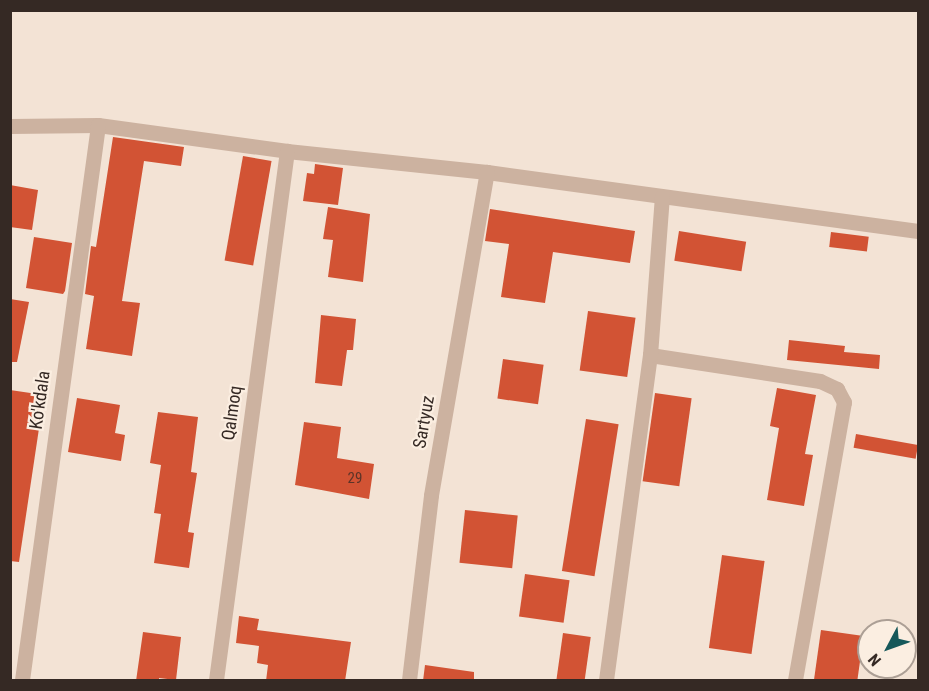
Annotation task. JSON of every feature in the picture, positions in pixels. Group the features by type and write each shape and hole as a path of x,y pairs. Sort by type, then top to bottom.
{"street":[{"path":"10,126 98,125 287,151 487,172 918,231"},
{"name":"Ko'kdala","path":"22,681 98,125"},
{"name":"Qalmoq","path":"216,681 287,151"},
{"name":"Sartyuz","path":"409,681 431,495 487,172"},
{"path":"606,681 650,355 662,196"},
{"path":"650,355 820,381 837,389 844,402 795,681"}],"building":[{"path":"113,137 184,147 181,166 144,161 122,301 140,303 132,356 86,349 94,296 85,294 91,246 96,247"},
{"path":"243,156 272,161 253,265 225,260"},
{"path":"315,164 343,168 338,205 303,201 307,173 314,174"},
{"path":"10,185 38,190 32,230 10,227"},
{"path":"328,207 370,214 363,282 328,277 333,240 323,239"},
{"path":"490,209 635,231 630,263 553,252 545,303 501,297 509,244 485,241"},
{"path":"679,231 746,242 741,271 674,261"},
{"path":"831,232 869,237 867,252 829,247"},
{"path":"34,237 72,243 63,294 26,288"},
{"path":"10,299 29,302 17,362 10,362"},
{"path":"588,311 636,318 627,377 580,370"},
{"path":"321,315 356,319 353,350 347,350 342,386 315,383"},
{"path":"789,340 845,346 844,352 880,355 879,369 787,360"},
{"path":"503,359 544,365 538,404 497,399"},
{"path":"777,388 816,395 805,454 813,455 804,506 767,500 779,428 770,426"},
{"path":"10,390 44,395 19,562 10,561"},
{"path":"655,393 692,398 679,486 643,481"},
{"path":"77,398 120,405 115,433 125,435 121,461 68,452"},
{"path":"158,412 198,417 191,472 197,473 188,532 194,533 189,568 154,563 161,514 154,513 161,465 150,463"},
{"path":"586,419 619,424 595,576 562,571"},
{"path":"304,422 341,427 337,458 374,464 369,499 295,485"},
{"path":"856,434 918,445 916,459 854,448"},
{"path":"465,510 518,516 512,568 459,563"},
{"path":"722,555 765,561 751,654 709,648"},
{"path":"525,574 570,580 564,623 519,617"},
{"path":"239,616 259,619 257,630 351,642 345,681 266,681 268,665 257,663 259,646 236,643"},
{"path":"821,630 857,635 857,680 814,680"},
{"path":"143,632 181,637 176,680 159,678 159,681 136,681"},
{"path":"563,633 591,637 585,680 556,680"},
{"path":"425,665 474,672 474,681 423,681"}]}
